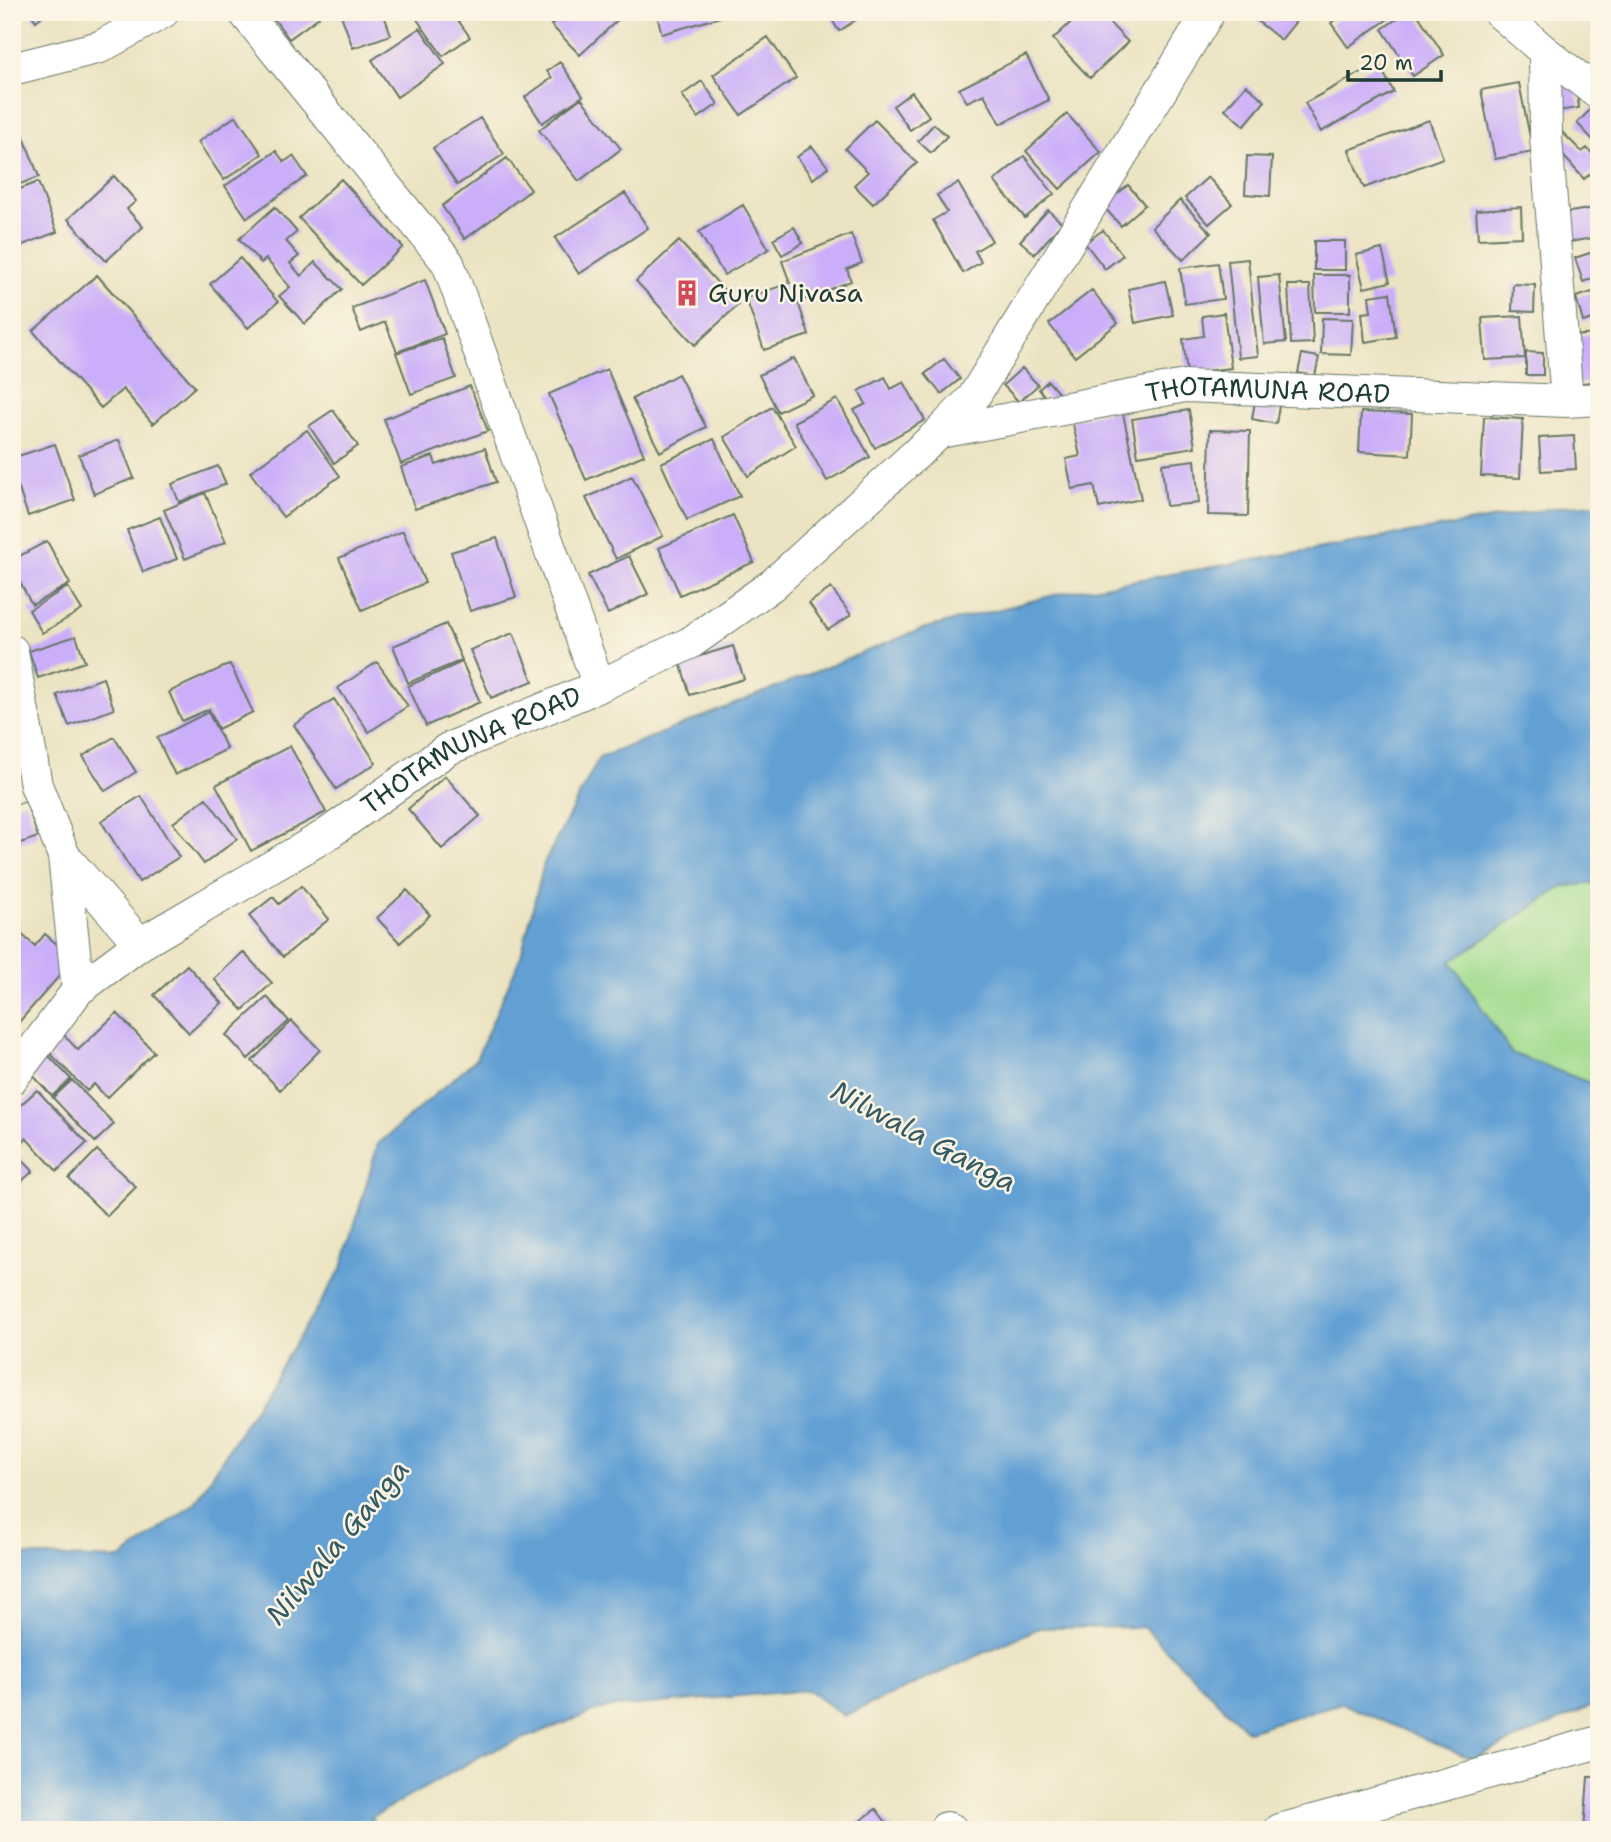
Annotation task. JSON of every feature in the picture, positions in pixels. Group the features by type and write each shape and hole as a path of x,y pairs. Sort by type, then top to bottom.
{"street":[{"path":"12,69 100,47 163,12"},
{"path":"244,12 449,263 599,686"},
{"name":"THOTAMUNA ROAD","path":"12,1078 78,990 140,944 326,835 448,750 599,686 690,643 772,586 940,432 973,398 1209,12"},
{"path":"1499,12 1599,94"},
{"path":"1545,52 1546,138 1567,401"},
{"name":"THOTAMUNA ROAD","path":"940,432 1185,386 1567,401 1599,399"},
{"path":"12,650 23,780 36,785 64,856 78,990"},
{"path":"64,856 140,944"},
{"path":"1280,1830 1599,1742"}],"green space":[{"path":"1599,883 1599,1085 1595,1085 1511,1053 1451,961 1564,886"}],"water":[{"name":"Nilwala Ganga","path":"1599,504 1599,883 1564,886 1451,961 1511,1053 1599,1085 1599,1703 1472,1759 1341,1703 1247,1731 1144,1627 1039,1628 844,1716 808,1690 604,1708 488,1752 371,1818 381,1830 12,1830 12,1555 121,1559 195,1503 342,1268 378,1144 476,1059 521,956 544,863 599,758 922,629 1062,593 1566,506"}],"building":[{"path":"29,12 47,12 36,21"},
{"path":"269,12 315,12 319,17 289,39"},
{"path":"340,12 383,12 391,35 353,48"},
{"path":"424,12 452,12 470,37 443,56 416,18"},
{"path":"564,12 626,12 580,55 551,25"},
{"path":"656,12 718,12 720,17 662,34"},
{"path":"827,12 868,12 839,31"},
{"path":"1044,12 1062,12 1051,21"},
{"path":"1082,12 1099,12 1128,42 1090,78 1053,39"},
{"path":"1109,12 1131,12 1114,21"},
{"path":"1246,12 1298,12 1301,15 1281,40"},
{"path":"1346,12 1383,12 1388,19 1348,47 1331,23"},
{"path":"1407,12 1416,12 1444,55 1413,76 1382,29"},
{"path":"420,28 445,64 397,97 372,60"},
{"path":"768,37 796,78 741,115 713,75"},
{"path":"1026,55 1049,100 1000,124 984,94 967,102 959,89"},
{"path":"560,62 583,96 542,123 525,97 552,78 547,71"},
{"path":"1378,63 1394,92 1321,132 1305,103"},
{"path":"702,81 718,104 698,118 682,95"},
{"path":"1575,81 1579,108 1557,111 1553,85"},
{"path":"1519,83 1533,152 1495,159 1481,90"},
{"path":"1246,85 1265,101 1244,126 1225,109"},
{"path":"912,92 929,116 910,130 893,106"},
{"path":"581,98 621,149 579,181 539,130"},
{"path":"1597,103 1599,135 1593,140 1577,123"},
{"path":"12,106 39,177 12,187"},
{"path":"1067,114 1101,152 1060,189 1026,151"},
{"path":"236,116 262,154 224,180 198,142"},
{"path":"480,118 504,154 457,185 433,148"},
{"path":"875,120 917,163 873,204 854,185 868,172 845,149"},
{"path":"1429,120 1443,158 1364,188 1349,150"},
{"path":"934,124 947,136 931,153 918,141"},
{"path":"1562,132 1582,152 1587,148 1599,161 1599,166 1584,179 1551,142"},
{"path":"812,146 828,167 813,179 797,157"},
{"path":"276,151 284,162 293,156 307,176 247,218 225,186"},
{"path":"1024,156 1054,194 1025,218 994,181"},
{"path":"1247,156 1272,157 1270,196 1245,194"},
{"path":"507,158 531,190 465,239 442,206"},
{"path":"114,176 136,201 127,209 143,227 106,261 68,219"},
{"path":"1208,177 1232,204 1209,224 1185,198"},
{"path":"341,179 403,247 361,285 299,218"},
{"path":"38,182 57,232 12,249 12,192"},
{"path":"958,183 992,241 975,251 981,262 963,273 933,220 947,212 937,195"},
{"path":"1128,185 1145,205 1121,226 1103,206"},
{"path":"625,193 648,228 579,274 555,238"},
{"path":"1180,200 1211,233 1183,260 1152,227"},
{"path":"743,205 769,249 724,275 699,232"},
{"path":"275,207 297,232 286,241 299,256 290,263 301,276 315,262 342,289 305,324 279,296 290,287 266,259 261,263 239,239"},
{"path":"1521,207 1522,237 1478,239 1476,210"},
{"path":"1594,208 1599,237 1569,242 1564,213"},
{"path":"1048,210 1062,223 1035,254 1020,241"},
{"path":"794,227 803,243 782,255 773,239"},
{"path":"1103,230 1123,255 1105,269 1085,243"},
{"path":"851,234 862,263 847,269 851,281 798,302 809,335 764,350 746,298 790,283 782,261"},
{"name":"Guru Nivasa","path":"679,241 738,305 695,345 636,281"},
{"path":"1314,241 1345,241 1345,270 1314,270"},
{"path":"1382,249 1390,282 1364,288 1356,255"},
{"path":"1599,250 1599,276 1583,282 1575,258"},
{"path":"240,258 278,302 248,328 210,284"},
{"path":"1248,259 1258,356 1238,358 1228,261"},
{"path":"1218,263 1223,299 1185,304 1180,268"},
{"path":"97,275 195,387 153,424 123,389 101,408 33,331"},
{"path":"1279,275 1286,342 1264,344 1258,277"},
{"path":"1314,275 1350,275 1350,312 1315,312"},
{"path":"425,280 445,334 397,352 385,322 361,332 352,308"},
{"path":"1165,281 1173,315 1135,323 1128,289"},
{"path":"1513,284 1535,285 1534,312 1512,311"},
{"path":"1288,285 1310,285 1313,343 1291,344"},
{"path":"1092,290 1118,323 1075,357 1049,324"},
{"path":"1599,290 1599,317 1583,322 1576,297"},
{"path":"1390,293 1396,337 1365,342 1362,313 1371,312 1369,296"},
{"path":"1224,313 1231,368 1187,373 1183,339 1204,336 1202,316"},
{"path":"1522,316 1525,358 1485,360 1482,318"},
{"path":"1322,318 1353,319 1351,355 1321,354"},
{"path":"1599,334 1599,381 1575,384 1570,336"},
{"path":"442,338 456,378 411,394 396,353"},
{"path":"1526,352 1543,353 1543,375 1526,375"},
{"path":"1302,354 1319,357 1315,376 1298,373"},
{"path":"794,358 813,395 778,412 759,375"},
{"path":"944,359 960,379 941,394 925,374"},
{"path":"1022,368 1038,385 1019,402 1003,385"},
{"path":"607,369 644,455 586,480 549,394"},
{"path":"678,374 706,427 660,452 632,399"},
{"path":"885,377 891,389 904,382 925,420 875,448 854,410 866,404 859,391"},
{"path":"1048,381 1060,395 1050,403 1039,389"},
{"path":"470,386 488,431 401,464 384,419"},
{"path":"1256,395 1280,400 1276,424 1252,419"},
{"path":"837,399 870,457 827,481 794,422"},
{"path":"772,407 796,446 748,476 724,437"},
{"path":"1122,409 1141,499 1099,508 1094,485 1072,489 1066,459 1080,456 1072,420"},
{"path":"333,410 358,446 334,463 309,426"},
{"path":"1189,410 1195,447 1138,456 1132,419"},
{"path":"1361,412 1412,414 1410,455 1359,452"},
{"path":"1484,417 1523,419 1520,478 1481,476"},
{"path":"307,430 340,476 283,517 250,472"},
{"path":"1210,430 1250,431 1248,516 1208,515"},
{"path":"1574,436 1576,469 1541,471 1539,438"},
{"path":"714,439 740,496 687,520 661,463"},
{"path":"119,440 134,478 94,494 79,455"},
{"path":"55,444 75,500 28,516 12,468 12,458"},
{"path":"485,448 496,482 415,509 401,467 433,456 436,465"},
{"path":"1195,460 1199,503 1166,506 1162,464"},
{"path":"218,466 226,484 179,502 172,484"},
{"path":"632,476 663,536 616,559 586,498"},
{"path":"205,493 226,542 185,559 164,510"},
{"path":"733,515 754,562 680,595 659,548"},
{"path":"160,517 177,559 143,572 127,530"},
{"path":"403,531 425,583 362,610 339,558"},
{"path":"497,538 516,597 470,611 451,552"},
{"path":"47,541 70,584 32,605 12,567 12,560"},
{"path":"629,556 648,594 608,614 588,575"},
{"path":"68,587 82,610 42,633 29,610"},
{"path":"831,588 851,615 828,630 809,603"},
{"path":"446,624 462,660 408,683 393,646"},
{"path":"513,633 533,681 491,698 470,650"},
{"path":"76,636 85,662 38,678 29,651"},
{"path":"733,646 744,679 690,695 680,662"},
{"path":"377,662 408,706 369,732 338,688"},
{"path":"462,662 480,702 426,726 408,686"},
{"path":"230,664 253,712 218,729 209,709 182,721 169,692"},
{"path":"103,678 114,709 69,726 57,695"},
{"path":"334,699 376,763 336,789 294,725"},
{"path":"208,712 227,749 175,775 157,738"},
{"path":"114,737 136,772 105,791 83,756"},
{"path":"290,746 326,812 251,851 216,785"},
{"path":"445,776 480,816 442,849 408,809"},
{"path":"141,796 179,857 139,882 101,821"},
{"path":"206,798 237,839 204,864 173,823"},
{"path":"26,801 38,837 12,846 12,806"},
{"path":"301,886 329,919 283,957 249,916 273,897 279,904"},
{"path":"407,890 430,915 400,943 377,918"},
{"path":"12,926 35,946 45,934 74,959 19,1022 12,1016"},
{"path":"243,952 272,983 243,1010 214,979"},
{"path":"187,965 222,1003 189,1033 154,995"},
{"path":"267,997 289,1021 248,1059 226,1035"},
{"path":"117,1013 154,1052 107,1098 94,1084 87,1091 46,1049 62,1033 78,1050"},
{"path":"292,1021 320,1050 280,1090 252,1061"},
{"path":"47,1054 71,1079 52,1096 29,1071"},
{"path":"72,1080 114,1124 95,1142 53,1098"},
{"path":"37,1090 87,1143 57,1171 26,1138 22,1143 12,1133 12,1113"},
{"path":"97,1150 136,1187 107,1216 69,1179"},
{"path":"14,1151 33,1171 12,1190 12,1153"},
{"path":"1588,1777 1599,1777 1599,1830 1584,1830"},
{"path":"876,1809 892,1830 848,1830"}],"place":[{"name":"Guru Nivasa","path":"687,293"}]}
